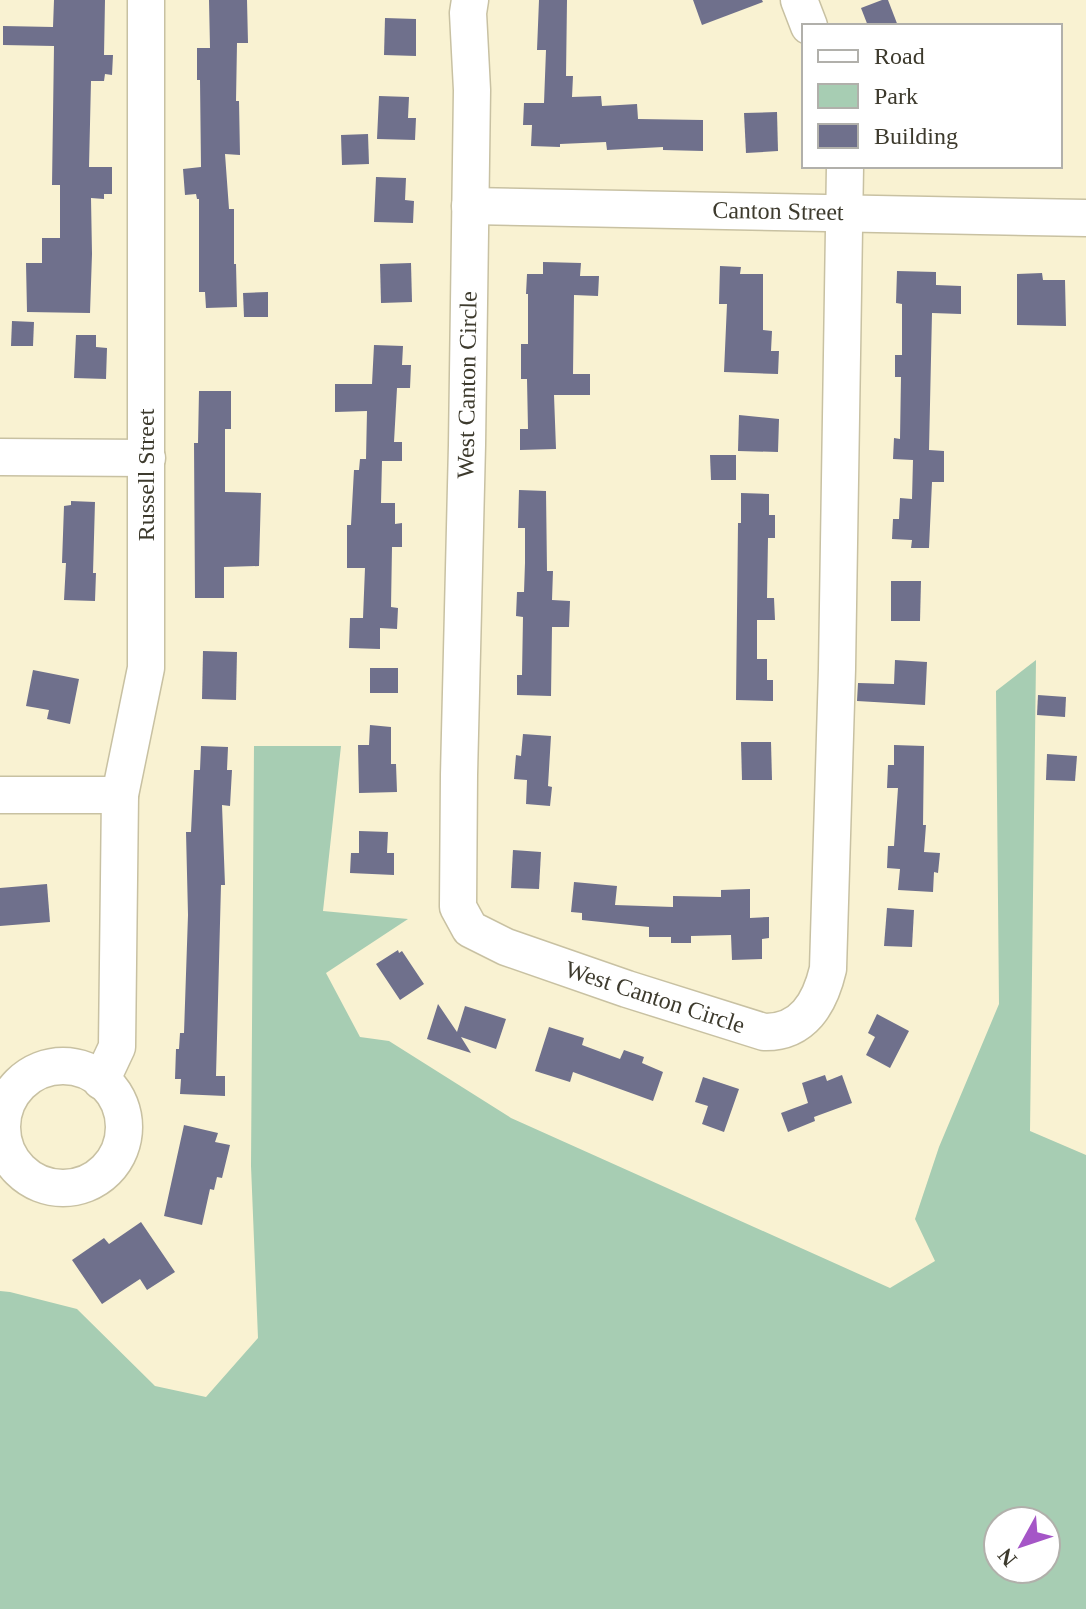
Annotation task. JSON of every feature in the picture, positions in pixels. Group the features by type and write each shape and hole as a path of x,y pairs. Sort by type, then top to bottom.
{"street":[{"name":"Russell Street","path":"101,1081 117,1047 120,795 146,668 146,0"},
{"name":"West Canton Circle","path":"470,0 472,90 458,907 470,929 506,947 764,1032 777,1033 789,1028 809,1013 824,988 828,969 837,669 845,168"},
{"path":"799,0 808,24"},
{"name":"Canton Street","path":"470,206 1086,218"},
{"path":"0,457 147,458"},
{"path":"0,795 120,795"}],"green space":[{"path":"1036,660 1030,1131 1086,1155 1086,1609 0,1609 0,1291 77,1309 155,1386 206,1397 258,1338 251,1166 254,746 341,746 323,911 408,919 326,973 360,1037 389,1041 511,1118 890,1288 935,1261 915,1219 939,1147 999,1004 996,691"}],"building":[{"path":"54,0 105,0 104,55 113,55 112,75 105,74 104,81 91,81 89,167 112,167 112,194 104,194 104,199 91,198 90,313 27,312 26,263 42,263 42,238 60,238 60,185 52,185 54,46 3,45 3,26 53,27"},
{"path":"209,0 247,0 248,43 237,43 236,101 239,101 240,155 225,154 229,209 234,209 237,307 206,308 205,292 199,292 199,199 196,194 185,195 183,169 201,167 197,48 210,48"},
{"path":"539,0 567,0 566,76 573,76 572,97 601,96 602,106 637,104 638,119 703,120 703,151 663,150 663,147 607,150 606,142 560,144 560,147 531,146 532,125 523,125 524,103 544,103 546,50 537,50"},
{"path":"693,0 762,0 763,2 702,25"},
{"path":"888,0 897,24 867,24 861,8"},
{"path":"385,18 416,19 416,56 384,55"},
{"path":"379,96 409,97 408,118 416,118 415,140 377,139"},
{"path":"777,112 778,151 746,153 744,113"},
{"path":"368,134 369,164 342,165 341,135"},
{"path":"376,177 406,178 405,200 414,201 413,223 374,222"},
{"path":"543,262 581,263 580,276 599,276 598,296 574,295 573,374 590,374 590,395 554,395 556,449 520,450 520,429 528,429 527,379 521,379 521,344 528,344 527,274 543,274"},
{"path":"411,263 412,302 381,303 380,264"},
{"path":"720,266 741,267 740,274 763,274 763,330 772,331 771,351 779,351 778,374 724,372 727,304 719,304"},
{"path":"897,271 936,272 936,285 961,286 961,314 932,313 929,450 944,451 944,482 932,482 929,548 911,548 912,540 892,539 893,519 899,519 900,498 912,499 913,460 893,459 894,438 900,439 901,377 895,377 895,355 902,355 902,304 896,303"},
{"path":"1042,273 1043,280 1065,280 1066,326 1017,325 1017,274"},
{"path":"268,292 268,317 244,317 243,293"},
{"path":"12,321 34,322 33,346 11,346"},
{"path":"76,335 96,335 96,347 107,348 106,379 74,378"},
{"path":"374,345 403,346 402,365 411,365 410,388 397,388 394,442 402,442 402,461 382,461 381,503 395,503 395,524 402,523 402,547 392,547 391,607 398,608 397,629 380,628 380,649 349,648 350,618 363,618 365,568 347,568 347,525 351,525 354,470 359,470 360,459 366,459 367,411 335,412 335,384 372,384"},
{"path":"199,391 231,391 231,429 225,429 225,492 261,493 259,566 224,567 224,598 195,598 194,443 198,443"},
{"path":"739,415 779,419 778,452 738,451"},
{"path":"710,455 736,455 736,480 711,480"},
{"path":"519,490 546,491 547,571 553,571 552,600 570,601 569,627 552,627 551,696 517,695 517,675 522,675 523,617 516,616 517,592 524,592 525,563 525,528 518,528"},
{"path":"741,493 769,494 769,515 775,515 775,538 768,538 767,598 774,598 775,620 757,620 757,659 767,659 767,680 773,680 773,701 736,700"},
{"path":"71,501 95,502 95,601 64,600 64,506 71,505"},
{"path":"891,581 921,581 920,621 891,621"},
{"path":"203,651 237,652 236,700 202,699"},
{"path":"895,660 927,662 925,705 857,701 858,683 894,684"},
{"path":"370,668 398,668 398,693 370,693"},
{"path":"33,670 79,679 70,724 47,719 49,710 26,706"},
{"path":"1038,695 1066,697 1065,717 1037,715"},
{"path":"370,725 391,727 391,764 396,764 397,792 359,793 358,745 369,745"},
{"path":"523,734 551,736 550,806 526,804 527,780 514,779 516,755 521,756"},
{"path":"741,742 771,742 772,780 742,780"},
{"path":"894,745 924,746 924,852 940,853 938,873 934,872 933,892 898,890 900,869 887,868 888,846 894,846 898,788 887,788 888,765 894,765"},
{"path":"201,746 228,747 227,770 232,770 230,806 222,805 225,885 221,885 216,1076 225,1076 225,1096 180,1094 181,1079 175,1079 176,1049 179,1049 180,1033 184,1033 188,915 186,832 191,832 194,770 200,770"},
{"path":"1047,754 1077,756 1075,781 1046,780"},
{"path":"359,831 388,832 387,853 394,853 394,875 350,873 351,853 359,853"},
{"path":"513,850 541,852 539,889 511,888"},
{"path":"574,882 617,886 615,905 673,907 673,896 721,897 721,890 750,889 750,918 769,917 769,938 762,939 762,959 732,960 731,935 691,936 691,943 671,943 671,937 649,937 649,927 582,920 582,913 571,912"},
{"path":"47,884 50,922 0,926 0,888"},
{"path":"887,908 914,910 912,947 884,946"},
{"path":"398,950 399,953 402,951 424,984 400,1000 376,964"},
{"path":"438,1004 457,1032 465,1006 506,1019 496,1049 461,1037 471,1053 427,1039"},
{"path":"877,1014 909,1031 890,1068 866,1055 875,1037 868,1033"},
{"path":"549,1027 584,1038 582,1045 620,1059 624,1050 644,1057 642,1063 663,1072 653,1101 573,1072 570,1082 535,1071"},
{"path":"825,1075 827,1081 842,1075 852,1103 814,1117 815,1121 788,1132 781,1113 808,1103 802,1083"},
{"path":"703,1077 739,1089 724,1132 702,1124 708,1106 695,1102"},
{"path":"184,1125 218,1133 215,1142 230,1145 222,1178 217,1177 214,1190 210,1189 202,1225 164,1216"},
{"path":"141,1222 175,1272 147,1290 140,1279 102,1304 72,1260 104,1238 109,1244"}]}
